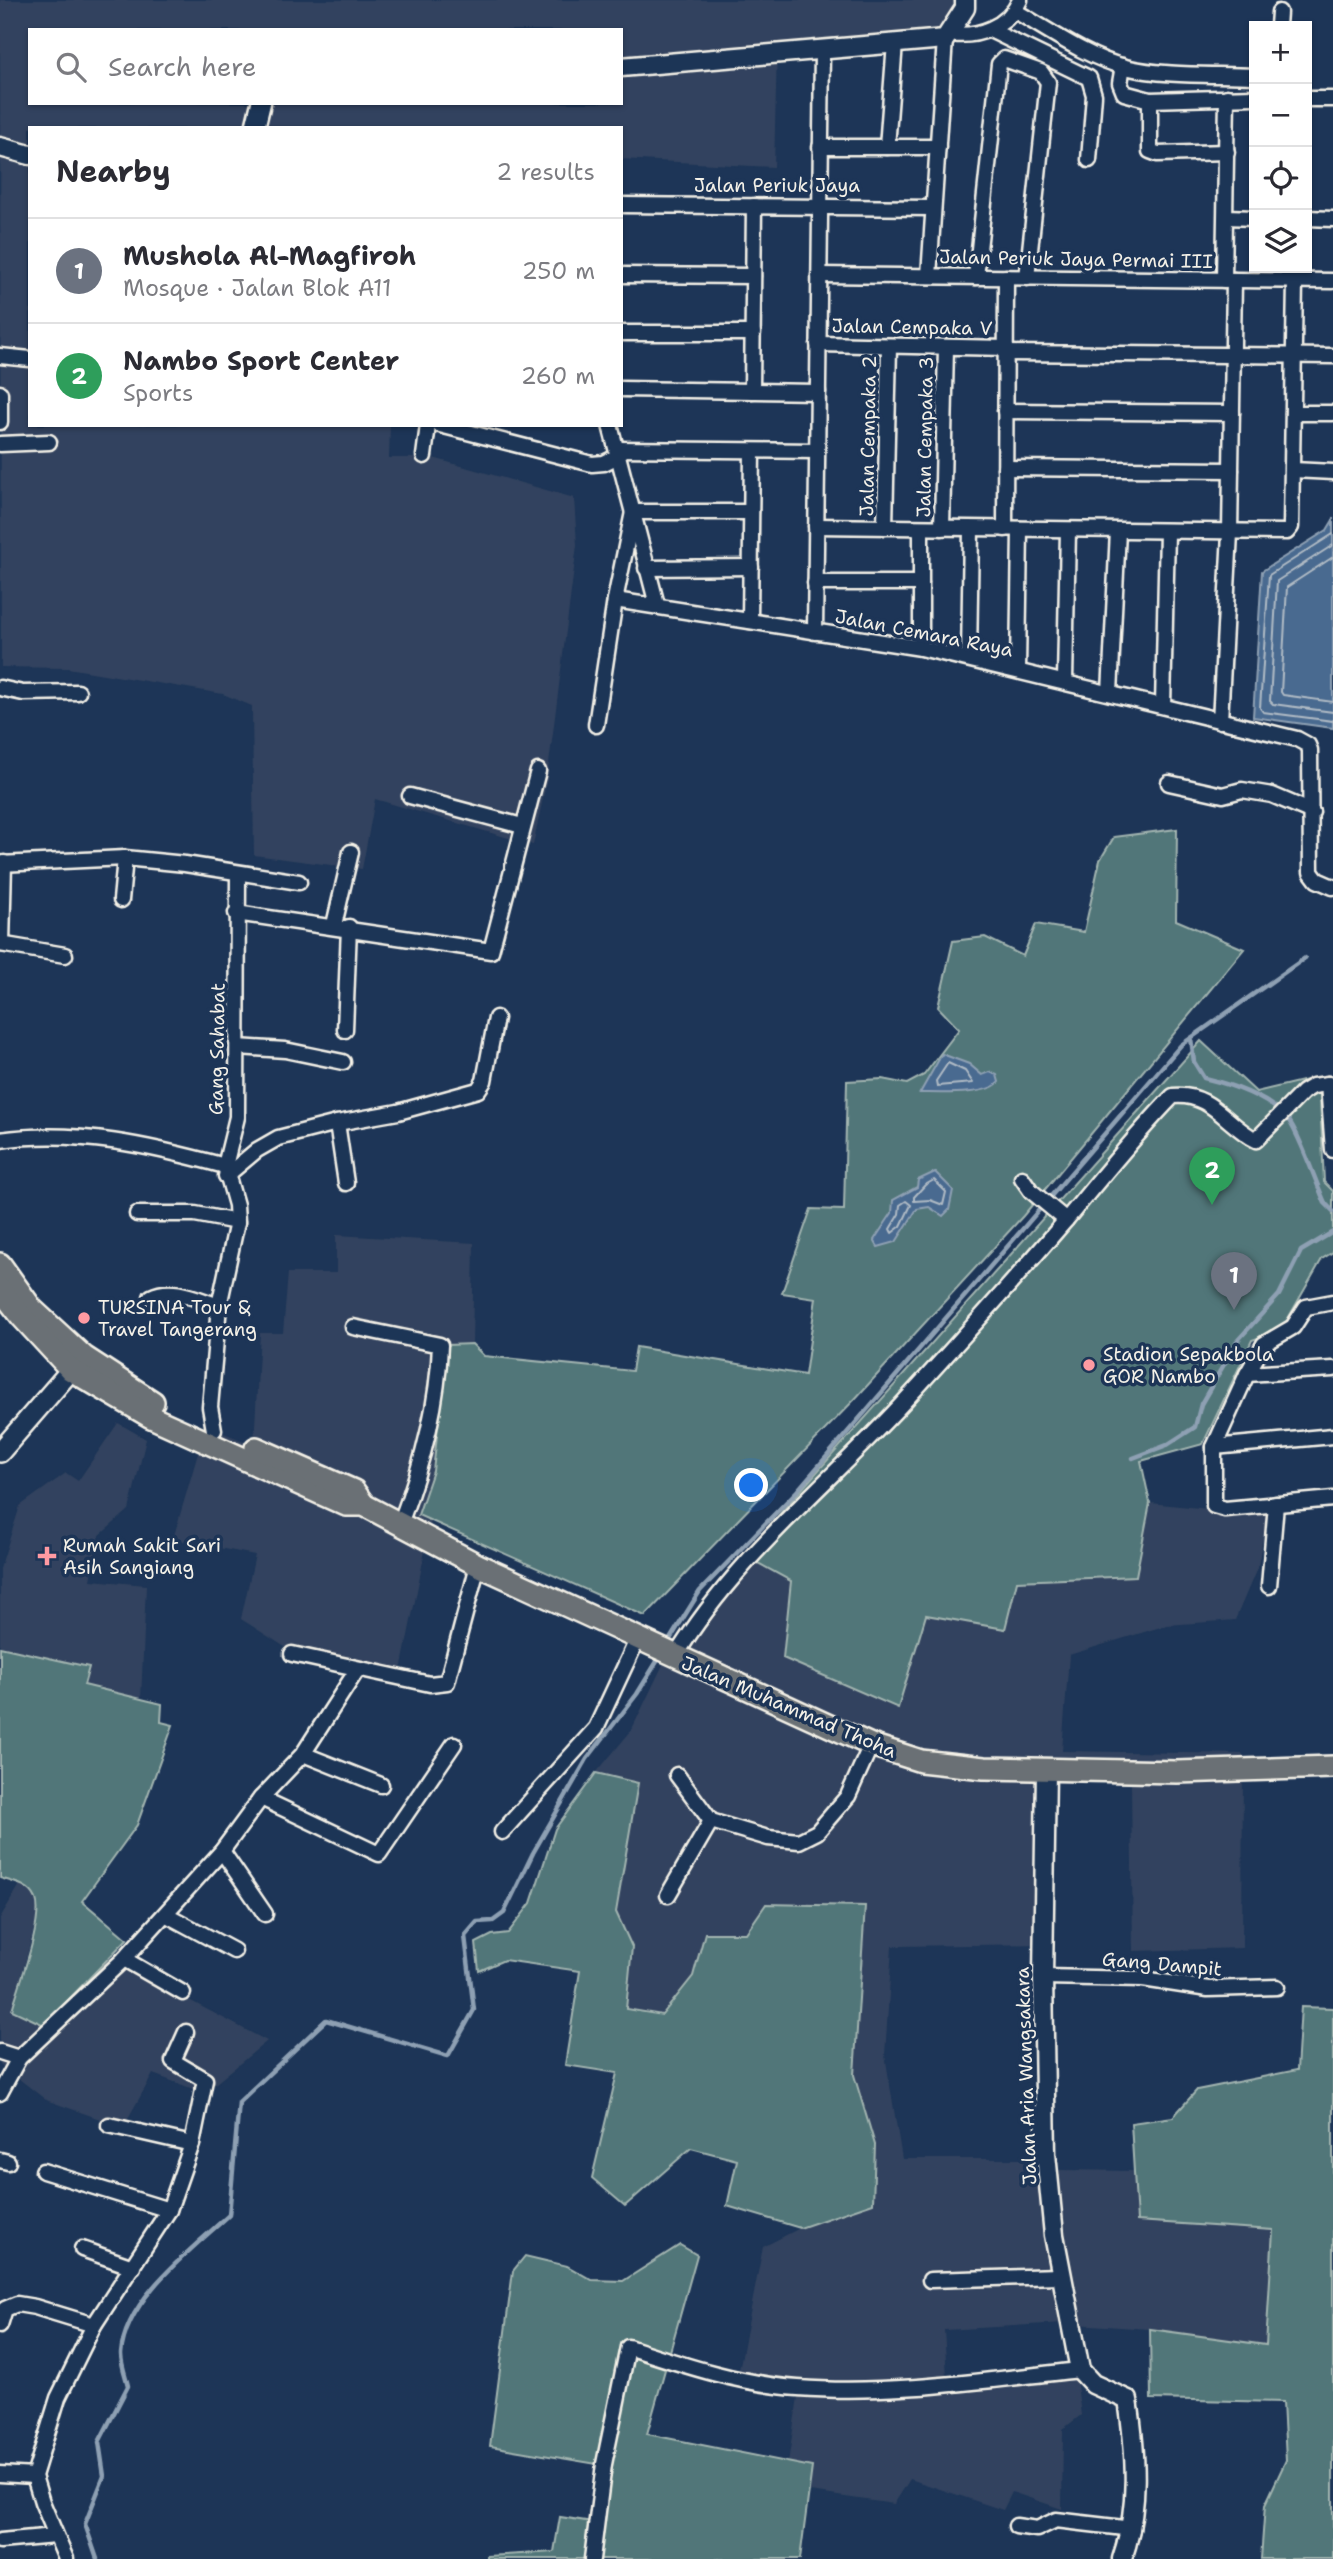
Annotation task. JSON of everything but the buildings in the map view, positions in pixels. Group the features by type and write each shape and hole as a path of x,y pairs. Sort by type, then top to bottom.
{"main road":[{"name":"Jalan Muhammad Thoha","path":"0,1265 27,1313 71,1370 346,1505 364,1505"},
{"name":"Jalan Muhammad Thoha","path":"0,1289 153,1411 214,1430 355,1492 364,1505 478,1565 671,1656 870,1745 921,1761 984,1768 1201,1772 1333,1767"},
{"path":"0,1452 71,1370"}],"street":[{"path":"929,276 932,208 947,37 965,8 965,0"},
{"path":"623,66 977,36 990,30 1017,5 1080,49 1123,66 1156,72 1249,76"},
{"path":"990,30 1089,78 1094,95 1089,160"},
{"path":"887,147 895,43"},
{"path":"815,632 822,51"},
{"path":"975,277 1000,60 1041,72 1048,82 1027,278"},
{"path":"1123,66 1120,83 1124,93 1150,100 1249,97"},
{"path":"1220,720 1230,533 1233,355 1226,217 1227,97"},
{"path":"1312,99 1333,99"},
{"path":"1150,100 1150,151 1157,154 1227,152"},
{"path":"255,126 261,105"},
{"path":"0,147 28,154"},
{"path":"820,147 938,147"},
{"name":"Jalan Periuk Jaya","path":"623,205 932,208"},
{"path":"752,391 754,206"},
{"path":"1226,217 1249,218"},
{"path":"1312,218 1333,219"},
{"path":"623,275 753,276"},
{"name":"Jalan Periuk Jaya Permai III","path":"819,275 1333,281"},
{"path":"1004,529 1006,277"},
{"path":"816,526 1279,534 1289,530 1293,470 1295,281"},
{"path":"623,333 753,333"},
{"name":"Jalan Cempaka V","path":"818,345 1333,356"},
{"name":"Jalan Cempaka 2","path":"885,527 889,346"},
{"name":"Jalan Cempaka 3","path":"943,528 946,347"},
{"path":"0,356 28,359"},
{"path":"623,390 818,391"},
{"path":"0,393 0,422"},
{"path":"1005,411 1232,414"},
{"path":"1293,412 1333,413"},
{"path":"424,456 428,427"},
{"path":"448,427 592,464 604,463 617,453 817,451"},
{"path":"611,427 657,605"},
{"path":"0,444 49,442"},
{"path":"750,621 752,451"},
{"path":"1005,468 1231,470"},
{"path":"1293,470 1333,472"},
{"path":"633,512 751,512"},
{"path":"596,725 615,600 633,512"},
{"path":"921,528 921,648"},
{"path":"969,659 971,528"},
{"path":"1018,670 1020,530"},
{"path":"1065,681 1068,530"},
{"path":"1110,692 1118,531"},
{"path":"1163,706 1167,532"},
{"path":"646,568 751,568"},
{"path":"815,583 921,583"},
{"name":"Jalan Cemara Raya","path":"615,600 921,648 1297,739 1308,745 1312,812"},
{"path":"0,688 23,693 78,692"},
{"path":"236,913 341,926 491,951 538,771"},
{"path":"1169,783 1223,795 1242,790 1272,795 1312,812 1311,872 1317,880 1333,887"},
{"path":"410,796 522,826"},
{"path":"345,1030 341,926 351,852"},
{"path":"121,900 125,858"},
{"path":"65,955 1,944 2,864 125,858 299,882"},
{"name":"Gang Sahabat","path":"214,1430 210,1407 219,1306 237,1222 236,1205 226,1171 237,1117 238,873"},
{"path":"0,1140 29,1136 96,1137 159,1148 226,1171 278,1138 337,1123 398,1112 478,1090 484,1082 496,1018"},
{"path":"238,1047 285,1050 343,1062"},
{"path":"671,1656 699,1616 732,1577 881,1426 1173,1096 1188,1094 1203,1100 1256,1140 1303,1092 1313,1086 1330,1082 1333,1150"},
{"path":"337,1123 346,1183"},
{"path":"1022,1178 1038,1197 1066,1220"},
{"path":"136,1214 195,1214 237,1222"},
{"path":"150,1297 160,1292 173,1292 219,1306"},
{"path":"1333,1302 1306,1307 1293,1327 1264,1345 1247,1374 1214,1447 1214,1506 1225,1509 1333,1499"},
{"path":"353,1327 440,1345 431,1420 422,1462 400,1524"},
{"path":"1247,1374 1333,1368"},
{"path":"1214,1447 1333,1436"},
{"path":"1269,1586 1276,1504"},
{"path":"292,1654 430,1684 447,1682 478,1565"},
{"path":"502,1832 596,1728 639,1641"},
{"path":"0,2093 19,2058 124,1959 167,1915 222,1851 261,1798 303,1754 357,1670"},
{"path":"261,1798 379,1854 454,1744"},
{"path":"677,1776 711,1821 768,1838 799,1841 817,1832 848,1796 870,1745"},
{"path":"303,1754 381,1784"},
{"name":"Jalan Aria Wangsakara","path":"1046,1770 1043,1977 1046,2154 1060,2276 1080,2370"},
{"path":"668,1895 711,1821"},
{"path":"222,1851 265,1914"},
{"path":"167,1915 234,1951"},
{"path":"124,1959 183,1993"},
{"name":"Gang Dampit","path":"1043,1977 1143,1979 1208,1989 1277,1987"},
{"path":"66,2559 34,2476 58,2398 94,2325 169,2210 192,2144 205,2080 174,2064 186,2032"},
{"path":"0,2052 19,2058"},
{"path":"109,2125 192,2144"},
{"path":"43,2171 169,2210"},
{"path":"82,2249 133,2267"},
{"path":"930,2280 1060,2276"},
{"path":"0,2325 5,2309 17,2304 94,2325"},
{"path":"592,2559 604,2464 628,2347 701,2371 796,2388 873,2390 1080,2370 1093,2384 1128,2400 1135,2450 1132,2529 1122,2559"},
{"path":"0,2474 34,2476"},
{"path":"1016,2526 1037,2529 1056,2520 1132,2529"},
{"path":"0,2541 55,2536"}],"shaded area":[{"path":"0,0 955,0 942,31 777,48 774,167 623,159 623,126 28,126 28,427 390,427 389,458 433,458 574,498 577,545 547,779 533,845 375,799 362,869 254,855 252,706 223,694 68,668 1,667"},
{"path":"336,1235 474,1243 472,1344 447,1345 433,1471 418,1515 431,1521 399,1680 293,1652 241,1619 255,1555 173,1539 206,1426 254,1445 260,1333 283,1333 288,1273 336,1273"},
{"path":"118,1423 146,1439 129,1510 99,1536 91,1580 146,1585 141,1699 84,1685 89,1667 0,1647 0,1569 20,1506 66,1473 78,1481"},
{"path":"1150,1503 1267,1515 1258,1566 1235,1620 1167,1625 1069,1655 1062,1751 1243,1754 1242,1948 1133,1951 1131,1780 1052,1777 1048,1944 892,1946 885,2055 902,2159 1020,2159 1057,2170 1134,2171 1138,2221 1273,2230 1266,2345 1150,2329 1062,2323 944,2330 947,2377 1075,2371 1081,2415 1063,2429 1062,2509 1012,2492 1003,2510 910,2479 894,2504 810,2492 812,2467 788,2463 798,2397 736,2386 763,2247 800,2228 873,2203 875,2145 854,2075 865,1906 766,1904 746,1933 705,1933 693,1976 662,2015 626,2009 632,1947 616,1912 638,1783 596,1773 631,1731 671,1648 743,1555 791,1581 926,1614 1005,1629 1017,1581 1135,1576"},
{"path":"21,1883 36,1898 38,1915 12,2010 44,2025 109,1958 267,2041 204,2093 153,2074 123,2127 46,2100 0,2064 0,1918"}],"green space":[{"path":"1177,829 1176,920 1244,949 1023,1216 854,1400 645,1616 418,1515 433,1471 447,1345 472,1344 484,1356 632,1371 636,1347 805,1375 816,1298 782,1293 811,1209 844,1210 847,1081 882,1079 907,1084 924,1075 959,1029 938,1007 953,941 985,937 1023,956 1036,924 1084,932 1100,860 1114,837"},
{"path":"1201,1041 1256,1092 1319,1077 1324,1182 1333,1191 1333,1252 1322,1259 1282,1329 1252,1340 1203,1444 1141,1461 1150,1503 1136,1576 1017,1581 1005,1629 926,1615 898,1708 783,1658 791,1581 743,1555"},
{"path":"0,1647 89,1667 84,1685 162,1704 161,1722 173,1725 137,1825 82,1901 127,1939 44,2025 12,2010 34,1937 38,1909 30,1890 0,1878"},
{"path":"596,1773 638,1783 616,1912 632,1947 626,2009 662,2015 693,1976 705,1933 746,1933 766,1904 865,1906 854,2075 875,2145 873,2203 800,2228 727,2206 737,2160 691,2148 625,2206 592,2178 617,2073 565,2065 580,1971 504,1960 479,1971 476,1943 492,1935 508,1933 531,1903 555,1829"},
{"path":"1301,2007 1333,2008 1333,2559 1261,2559 1265,2505 1286,2460 1283,2402 1151,2399 1150,2329 1266,2345 1273,2230 1137,2221 1131,2123 1173,2117 1197,2090 1297,2070"},
{"path":"680,2245 697,2255 647,2434 812,2467 800,2559 487,2559 487,2556 554,2552 560,2517 599,2523 609,2466 490,2446 513,2271 525,2256 567,2266 592,2280 623,2281"}],"water":[{"path":"1333,520 1333,728 1253,717 1262,571 1327,530"},
{"path":"942,1054 969,1064 982,1075 990,1072 997,1075 999,1082 985,1090 974,1092 920,1093"},
{"path":"935,1172 953,1190 949,1210 943,1216 929,1207 917,1209 896,1242 878,1247 874,1240 892,1213 893,1200 917,1187 918,1180"}],"waterway":[{"path":"667,1644 700,1591 797,1491 1181,1045 1305,958"},
{"path":"1191,1038 1194,1062 1204,1078 1248,1092 1269,1103 1287,1118 1302,1146 1325,1203 1333,1211"},
{"path":"1133,1458 1167,1445 1195,1427 1201,1404 1238,1340 1279,1295 1301,1251 1333,1232"},
{"path":"97,2559 85,2524 104,2476 99,2442 128,2386 121,2354 125,2334 134,2314 162,2277 229,2215 239,2102 326,2020 448,2056 474,2010 465,1936 477,1922 493,1921 504,1913 533,1853 587,1759 637,1694 661,1655"}],"place":[{"name":"Nambo Sport Center","path":"1212,1205"},
{"name":"Mushola Al-Magfiroh","path":"1234,1310"},
{"name":"TURSINA Tour & Travel Tangerang","path":"84,1318"},
{"name":"Stadion Sepakbola GOR Nambo","path":"1089,1365"},
{"name":"Rumah Sakit Sari Asih Sangiang","path":"47,1556"}]}
